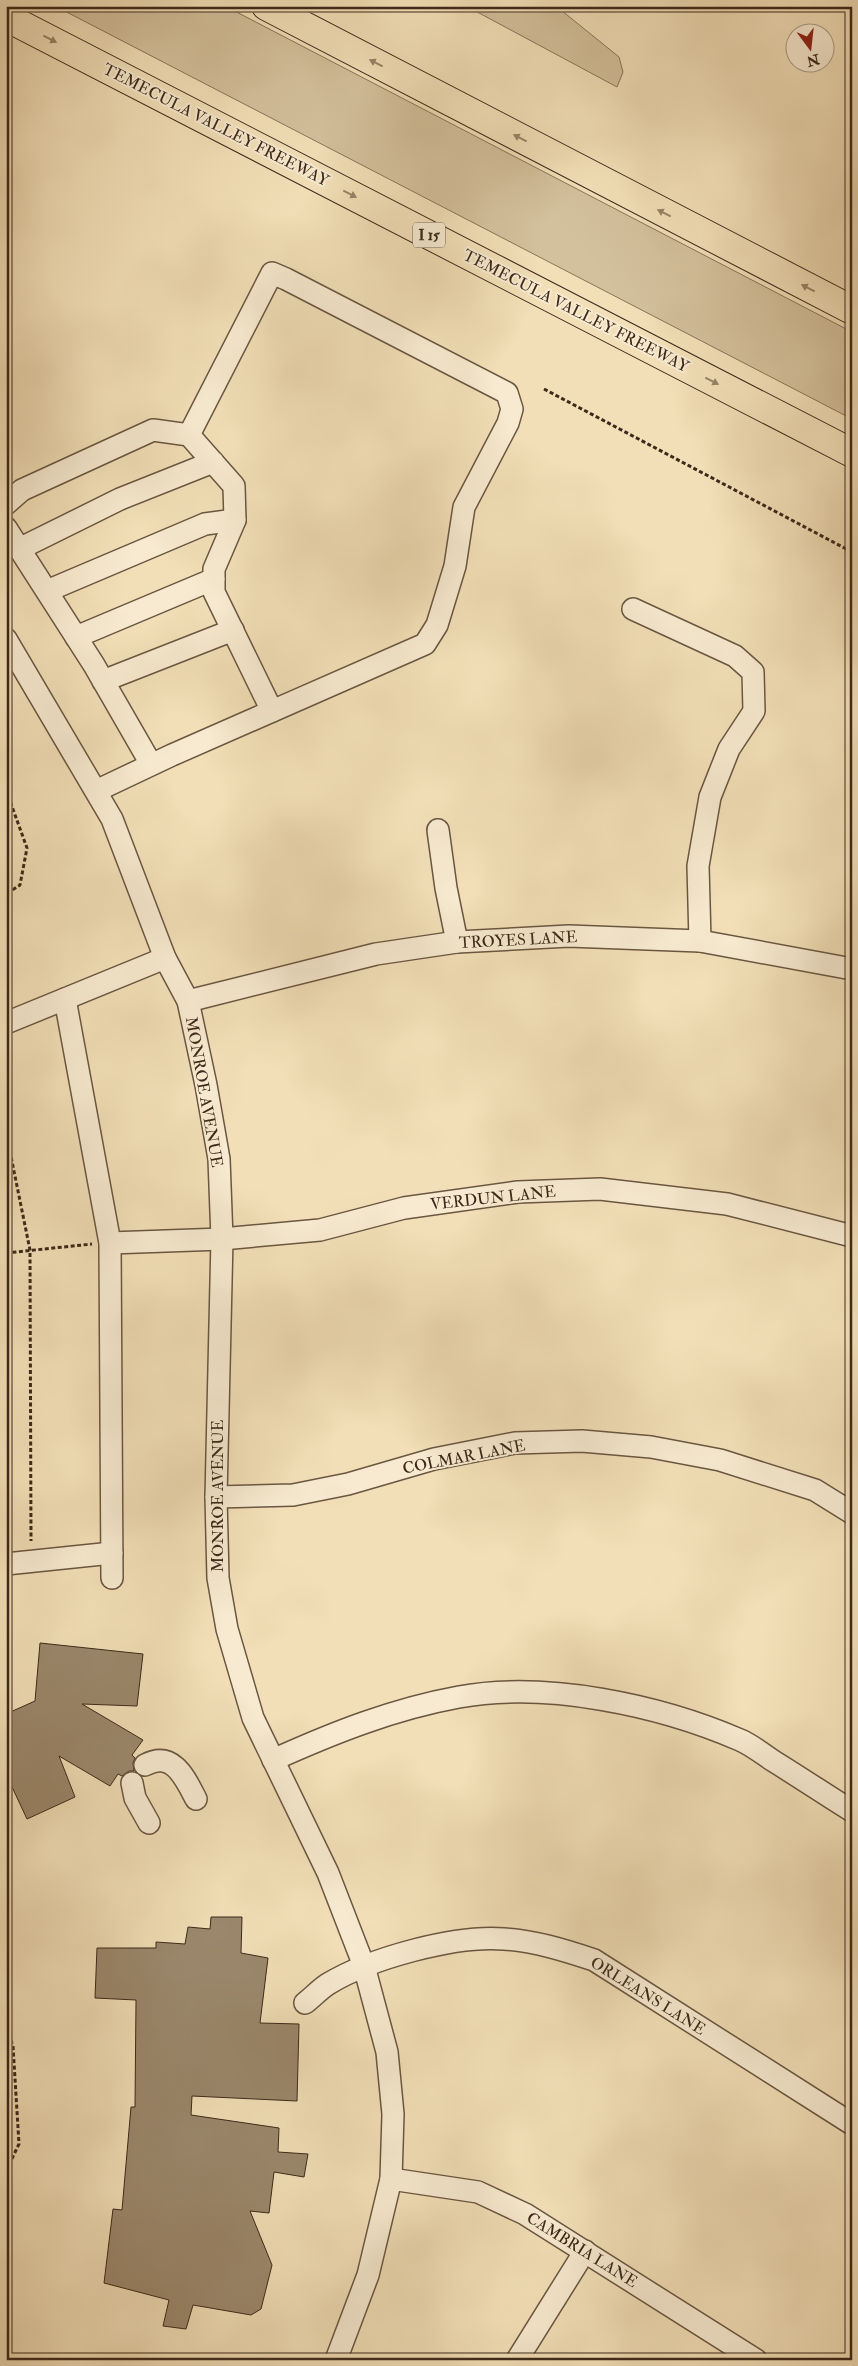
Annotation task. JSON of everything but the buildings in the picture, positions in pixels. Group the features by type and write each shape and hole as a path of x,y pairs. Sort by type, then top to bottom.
{"highway":[{"path":"266,6 852,310"},
{"name":"TEMECULA VALLEY FREEWAY","path":"6,17 852,453"}],"street":[{"path":"96,791 151,764 425,644 437,625 455,566 464,507 508,423 512,409 507,393 286,279 272,274 189,435"},
{"path":"6,504 22,490 153,430 189,435 234,486 234,520 214,569 214,592 272,710"},
{"path":"19,549 120,499 213,462"},
{"path":"46,591 205,524 234,520"},
{"path":"6,528 104,681 151,764"},
{"path":"76,637 214,579"},
{"path":"634,609 735,656 753,672 754,712 729,749 710,797 698,866 700,941"},
{"path":"104,681 233,630"},
{"name":"MONROE AVENUE","path":"6,639 112,819 165,958 188,1001 219,1159 222,1239 216,1497 218,1578 227,1629 253,1718 328,1873 364,1966 387,2052 394,2114 391,2179 368,2275 336,2360"},
{"path":"438,830 446,888 457,942"},
{"name":"TROYES LANE","path":"188,1001 376,954 457,942 568,936 700,941 852,969"},
{"path":"6,1022 165,958"},
{"path":"65,999 110,1243 112,1578"},
{"name":"VERDUN LANE","path":"110,1243 222,1239 320,1230 404,1208 518,1192 600,1189 727,1204 852,1236"},
{"name":"COLMAR LANE","path":"216,1497 293,1496 348,1484 434,1459 516,1443 582,1441 651,1447 720,1460 815,1490 852,1513"},
{"path":"6,1564 112,1553"},
{"path":"273,1760 334,1733 419,1706 460,1697 503,1692 583,1696 663,1713 741,1740 852,1811"},
{"path":"146,1765 158,1760 169,1761 182,1774 196,1799"},
{"path":"132,1783 132,1791 149,1823"},
{"name":"ORLEANS LANE","path":"305,2003 327,1984 364,1966 432,1946 467,1940 503,1939 547,1945 594,1960 852,2124"},
{"name":"CAMBRIA LANE","path":"391,2179 478,2192 525,2214 756,2360"},
{"path":"517,2360 585,2251"}],"path":[{"path":"544,389 852,552"},
{"path":"6,790 27,848 20,885 6,894"},
{"path":"6,1132 30,1250 32,1562"},
{"path":"6,1252 110,1243"},
{"path":"6,2028 13,2046 19,2144 6,2171"}],"shaded area":[{"path":"55,6 225,6 852,332 852,419"},
{"path":"466,6 556,6 619,57 623,72 617,87"}]}
